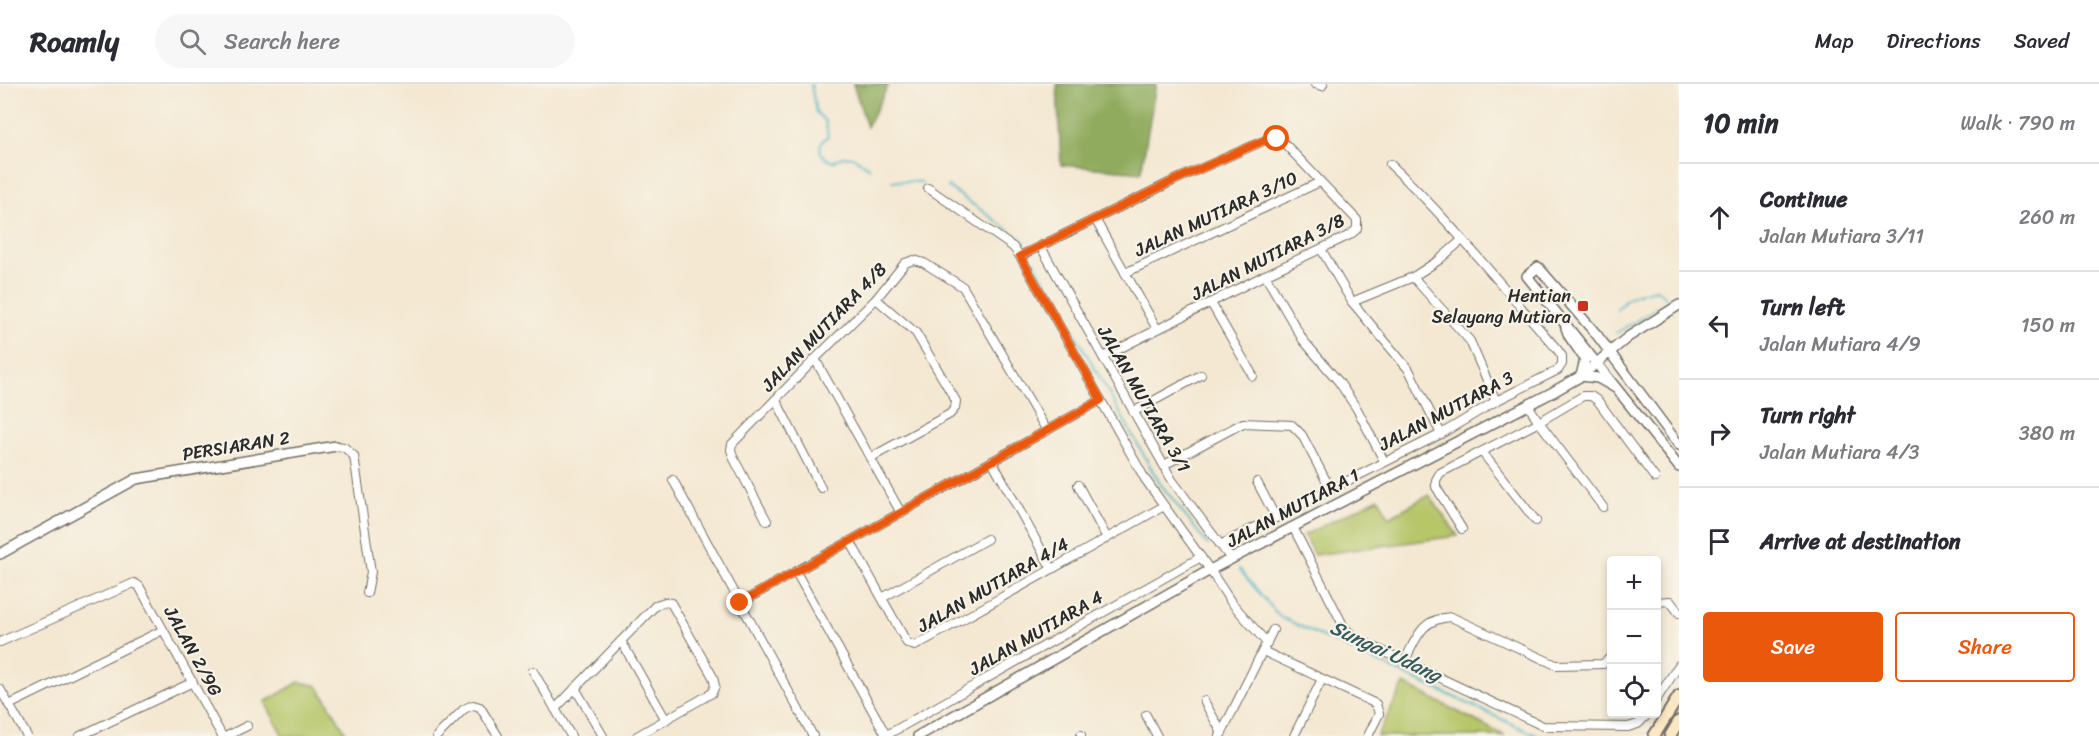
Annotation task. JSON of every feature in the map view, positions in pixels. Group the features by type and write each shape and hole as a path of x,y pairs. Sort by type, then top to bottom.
{"main road":[{"path":"1654,736 1679,696"},
{"path":"1670,736 1679,721"}],"street":[{"name":"JALAN MUTIARA 3/8","path":"1095,219 1270,138 1282,140 1357,220 1358,225 1350,236 1265,275 1103,357"},
{"path":"1352,302 1413,277 1439,260 1462,240 1390,164"},
{"name":"JALAN MUTIARA 3/10","path":"1125,273 1320,182"},
{"path":"928,188 1013,246 1145,479 1231,602 1265,647 1322,679 1376,704 1379,714 1368,736"},
{"path":"1020,256 1095,219 1157,329"},
{"name":"JALAN MUTIARA 3","path":"1221,545 1441,434 1496,401 1558,370 1562,364 1562,356 1462,240"},
{"name":"JALAN MUTIARA 3/1","path":"1041,247 1172,480 1231,559"},
{"path":"1321,249 1352,302 1409,370 1441,434"},
{"name":"JALAN MUTIARA 4/8","path":"767,521 731,450 732,444 876,299 905,263 914,260 924,263 963,287 1047,430"},
{"path":"1679,445 1597,335 1538,267 1527,276 1598,362 1679,467"},
{"path":"1265,275 1303,340 1339,382 1357,409 1384,461"},
{"path":"1413,277 1470,341 1496,401"},
{"path":"870,458 950,414 955,408 956,401 916,333 876,299"},
{"path":"1211,303 1253,376"},
{"name":"JALAN MUTIARA 1","path":"918,736 1210,570 1581,376 1628,337 1679,305"},
{"path":"1566,322 1566,331 1585,359 1581,376 1598,378 1619,389"},
{"path":"1597,335 1616,340 1628,337"},
{"path":"1625,371 1621,354 1628,337"},
{"path":"815,358 901,513"},
{"path":"1133,411 1201,375"},
{"path":"1462,529 1436,487 1436,480 1440,473 1539,422 1583,396 1591,396 1598,401 1655,478"},
{"path":"776,400 821,488"},
{"path":"740,603 1101,400"},
{"path":"1528,405 1603,507"},
{"path":"1164,465 1243,423 1292,425 1302,435 1331,490"},
{"name":"PERSIARAN 2","path":"0,554 136,479 336,446 344,447 354,456 371,572 367,593"},
{"path":"1482,452 1536,521"},
{"path":"992,461 1052,569"},
{"path":"673,480 813,736"},
{"path":"1257,482 1276,518"},
{"path":"1078,486 1107,538"},
{"name":"JALAN MUTIARA 4/4","path":"850,541 907,643 915,646 1164,506"},
{"path":"1293,527 1344,627 1354,638 1543,726 1628,727 1638,724 1644,718"},
{"path":"882,598 987,539"},
{"name":"JALAN MUTIARA 4","path":"886,736 1201,557"},
{"path":"796,572 886,736"},
{"name":"JALAN 2/9G","path":"0,642 134,583 139,586 222,736"},
{"path":"1661,602 1670,601 1679,613"},
{"path":"555,709 656,605 665,602 673,604 713,677 715,686 712,693 637,736"},
{"path":"1404,663 1420,632 1428,622 1451,616 1556,665 1603,664 1607,660"},
{"path":"9,705 164,630"},
{"path":"1221,735 1273,630"},
{"path":"621,641 666,720"},
{"path":"1661,692 1679,665"},
{"path":"533,671 571,736"},
{"path":"1294,736 1322,679"},
{"path":"80,736 193,682"},
{"path":"575,688 603,736"},
{"path":"0,689 27,736"},
{"path":"1204,701 1221,735"},
{"path":"437,736 464,709 473,705 480,707 498,736"},
{"path":"1146,716 1157,736"},
{"path":"227,736 247,726"}],"green space":[{"path":"853,84 889,84 867,127"},
{"path":"1057,84 1156,84 1141,172 1061,165"},
{"path":"1429,495 1458,536 1314,555 1304,535 1379,498 1389,517"},
{"path":"299,682 318,686 348,736 283,736 265,702"},
{"path":"1404,684 1505,736 1377,736"}],"waterway":[{"name":"Sungai Udang","path":"811,84 816,112 825,121 828,136 821,143 820,151 825,158 833,162 848,156 870,168"},
{"name":"Sungai Udang","path":"892,181 922,182"},
{"name":"Sungai Udang","path":"947,186 1025,243"},
{"name":"Sungai Udang","path":"1034,261 1159,482 1208,545"},
{"path":"1617,310 1630,298 1657,289 1669,301"},
{"path":"1616,333 1679,295"},
{"name":"Sungai Udang","path":"1239,569 1280,617 1538,736"}],"place":[{"name":"Hentian Selayang Mutiara","path":"1583,306"}],"route":[{"path":"740,603 1101,400 1020,256 1175,180 1265,140 1277,139"}]}
